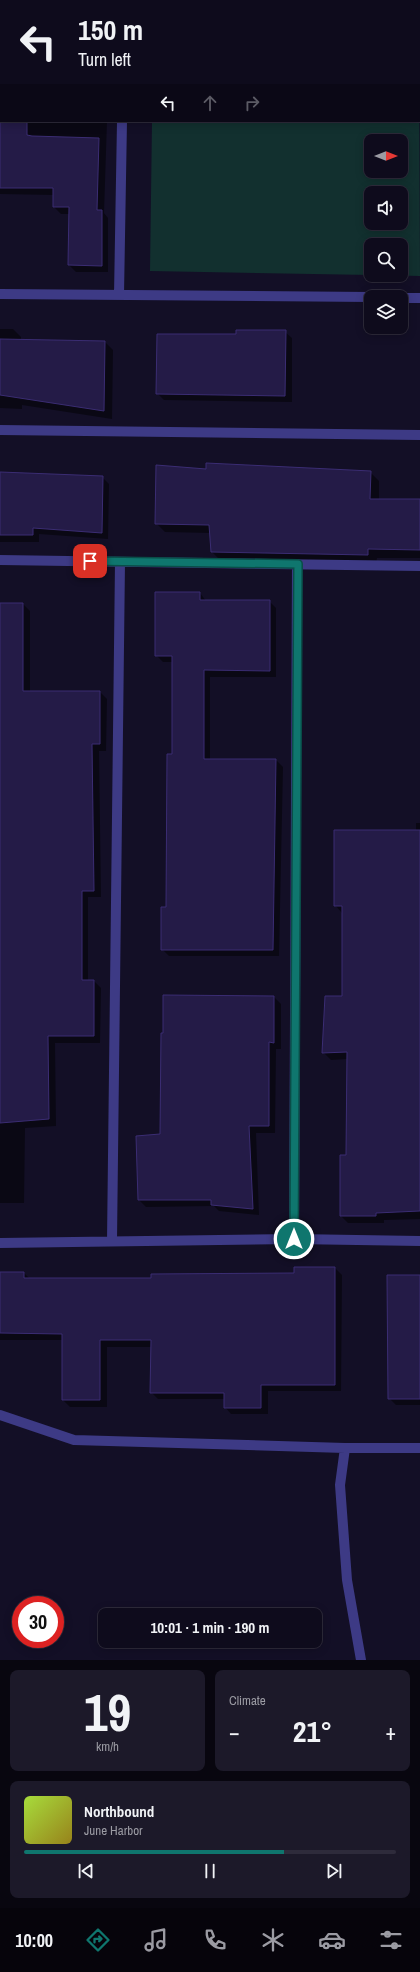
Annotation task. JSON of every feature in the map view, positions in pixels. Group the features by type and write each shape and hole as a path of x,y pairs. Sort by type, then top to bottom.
{"street":[{"path":"119,295 122,122"},
{"path":"0,294 364,297"},
{"path":"408,298 420,298"},
{"path":"0,430 420,435"},
{"path":"0,560 420,566"},
{"path":"112,1241 120,562"},
{"path":"294,1239 298,564"},
{"path":"0,1243 294,1239 420,1240"},
{"path":"0,1415 74,1440 345,1448 420,1448"},
{"path":"345,1448 340,1485 347,1580 361,1660"}],"green space":[{"path":"152,122 419,122 420,276 408,276 408,238 364,238 364,275 150,271"}],"building":[{"path":"0,122 27,122 27,135 32,136 99,138 97,210 102,210 102,266 68,265 69,207 53,207 53,188 0,188"},
{"path":"236,330 286,330 285,396 156,394 157,334 236,334"},
{"path":"0,339 105,341 104,411 0,395"},
{"path":"206,463 371,471 370,499 420,499 420,550 368,549 368,555 211,552 209,525 155,524 156,465 206,469"},
{"path":"0,472 103,476 102,533 33,528 33,535 0,535"},
{"path":"155,592 200,592 200,600 270,600 270,671 204,670 204,759 276,759 273,950 161,950 161,907 166,907 167,754 172,754 172,656 155,656"},
{"path":"0,603 23,603 23,691 100,691 100,744 92,744 94,891 82,891 82,980 94,980 94,1036 48,1036 49,1119 0,1123"},
{"path":"334,830 420,830 420,1211 376,1213 376,1216 340,1216 340,1155 346,1155 347,1052 322,1053 325,996 342,996 342,906 334,906"},
{"path":"163,995 274,996 274,1043 269,1042 269,1126 249,1126 253,1209 211,1205 211,1200 138,1200 136,1136 160,1134"},
{"path":"294,1267 335,1267 335,1385 261,1385 261,1408 224,1408 224,1393 150,1393 151,1340 100,1340 100,1400 62,1400 62,1334 0,1333 0,1272 24,1272 24,1278 151,1278 151,1274 294,1273"},
{"path":"387,1275 420,1275 420,1399 388,1399"}],"route":[{"path":"90,561 298,564 294,1239"}]}
